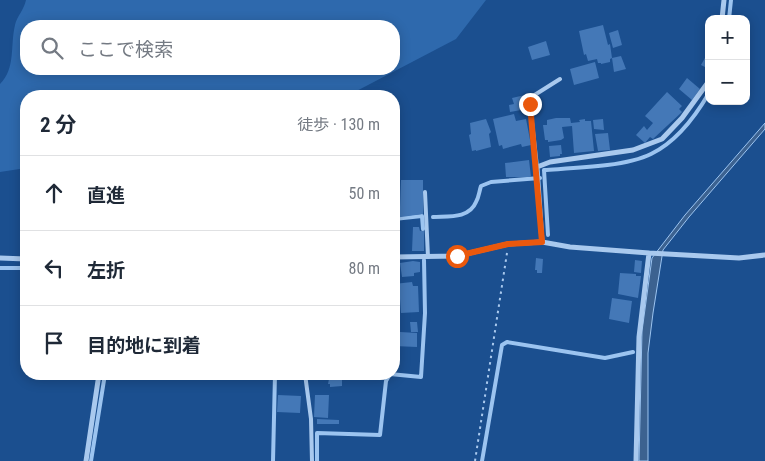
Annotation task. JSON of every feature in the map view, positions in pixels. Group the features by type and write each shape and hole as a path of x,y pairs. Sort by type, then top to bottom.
{"street":[{"path":"722,15 724,0"},
{"path":"542,242 536,167 550,162 633,150 662,139 682,118 705,86"},
{"path":"400,257 457,256 508,244 542,242 570,248 649,253 738,258 765,255"},
{"path":"636,461 639,336 649,253"},
{"path":"0,258 20,259"},
{"path":"86,461 98,380"}],"lane":[{"path":"536,167 531,100 533,96 560,79"},
{"path":"426,192 428,256"},
{"path":"306,380 311,419 312,461"}],"path":[{"path":"475,461 508,244"}],"shaded area":[{"path":"26,0 486,0 456,39 400,68 400,20 20,20 20,75 387,75 358,90 20,90 20,169 0,172 0,84 5,78 10,64 17,19"},
{"path":"765,123 765,129 663,250 648,353 648,461 639,461 642,331 652,258 685,215"}],"building":[{"path":"603,25 608,45 610,44 612,58 610,62 601,64 598,63 597,59 588,61 586,54 584,55 579,31"},
{"path":"618,30 622,45 613,48 609,33"},
{"path":"546,41 550,55 532,60 528,47"},
{"path":"621,56 626,69 614,72 612,58"},
{"path":"705,58 705,67 701,65"},
{"path":"595,62 599,78 574,85 570,69"},
{"path":"687,78 700,89 692,100 679,89"},
{"path":"667,92 682,106 679,109 682,112 653,139 650,137 645,143 636,135 644,126 647,130 653,123 645,116"},
{"path":"525,95 527,106 520,108 521,110 510,112 509,105 514,104 512,98"},
{"path":"514,114 516,121 526,119 531,145 522,147 521,144 503,149 502,145 499,146 493,119"},
{"path":"570,118 571,123 580,122 579,120 585,119 585,121 591,121 594,151 574,153 572,126 562,127 564,138 561,140 548,142 548,140 545,140 543,125 547,125 547,120"},
{"path":"486,119 491,132 489,134 491,147 472,151 469,135 471,134 470,123"},
{"path":"603,119 604,130 594,129 593,120"},
{"path":"608,133 610,150 598,151 595,134"},
{"path":"561,145 562,154 550,157 549,146"},
{"path":"529,160 531,177 506,177 505,163"},
{"path":"401,180 423,180 423,214 400,217"},
{"path":"413,227 419,227 420,231 424,231 424,251 412,251"},
{"path":"536,258 543,259 542,273 537,273 537,270 535,270"},
{"path":"635,260 642,261 641,273 634,272"},
{"path":"420,262 420,272 414,273 414,276 402,277 400,263"},
{"path":"620,273 641,276 638,298 618,294"},
{"path":"412,282 413,286 418,286 419,312 401,313 400,283"},
{"path":"612,298 632,301 629,323 609,319"},
{"path":"410,322 417,322 418,332 411,332"},
{"path":"400,332 417,333 417,347 400,346"},
{"path":"329,380 342,380 342,386 330,387 330,384 328,384"},
{"path":"278,395 301,396 300,413 277,412"},
{"path":"315,395 329,395 328,418 314,417"},
{"path":"317,419 339,420 339,424 317,424"}],"waterway":[{"path":"729,15 731,0"},
{"path":"548,235 544,170 627,162 651,154 677,136 705,100"},
{"path":"433,217 458,215 468,211 477,200 481,186 491,182 540,178"},
{"path":"400,218 422,216 423,229"},
{"path":"400,375 421,377 425,313 424,260"},
{"path":"0,268 20,268"},
{"path":"482,461 502,345 507,342 605,358 633,352"},
{"path":"91,461 104,380"},
{"path":"273,461 275,380"},
{"path":"317,461 317,433 380,435 387,380"}],"route":[{"path":"457,256 508,244 542,242 530,104"}]}
